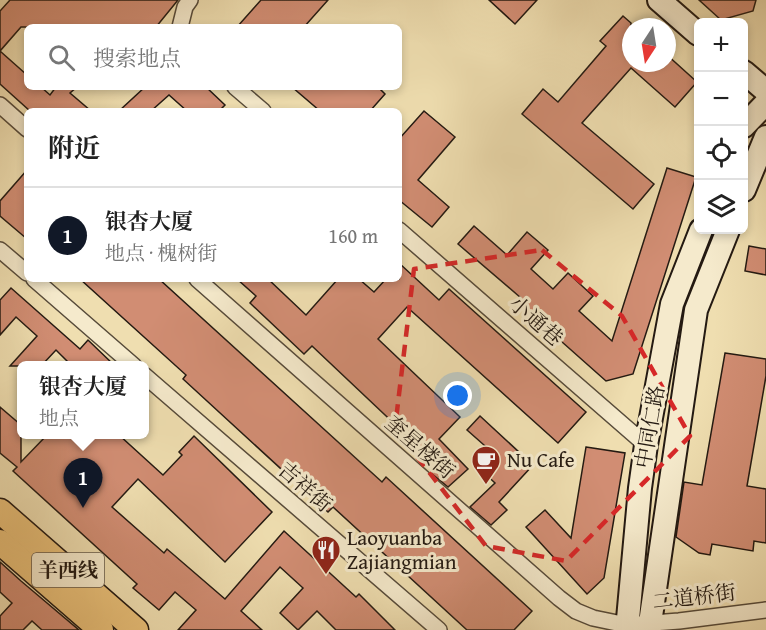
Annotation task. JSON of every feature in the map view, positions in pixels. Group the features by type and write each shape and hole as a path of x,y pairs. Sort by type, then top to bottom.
{"main road":[{"name":"羊西线","path":"0,511 136,630"},
{"name":"羊西线","path":"0,542 101,630"}],"street":[{"path":"181,24 185,7 190,0"},
{"path":"659,0 694,30"},
{"path":"748,75 766,91"},
{"path":"239,90 260,108"},
{"path":"748,122 766,103"},
{"path":"0,105 24,126"},
{"path":"748,180 766,137"},
{"name":"小通巷","path":"402,233 646,445"},
{"name":"中同仁路","path":"627,627 646,445 672,304 699,234"},
{"path":"650,627 696,310 726,234"},
{"path":"0,250 24,270"},
{"path":"37,282 128,361"},
{"name":"奎星楼街","path":"200,282 558,598 576,611 627,627"},
{"name":"吉祥街","path":"149,379 439,630"},
{"name":"二道桥街","path":"627,627 650,627 766,610"}],"highlighted area":[{"path":"542,250 622,316 690,436 566,561 486,546 395,428 414,269"}],"building":[{"path":"10,0 178,0 158,24 24,24 24,27 21,27 0,51 0,11"},
{"path":"261,0 328,0 307,24 240,24"},
{"path":"489,0 537,0 515,24"},
{"path":"699,0 756,0 753,11 728,18 719,18"},
{"path":"623,16 625,18 622,18 622,72 627,72 582,123 654,184 633,209 522,114 543,89 558,102 606,46 600,41"},
{"path":"0,51 24,72 24,90 44,90 50,95 54,90 74,90 70,93 88,108 27,108 0,84"},
{"path":"676,63 694,79 694,85 675,107 636,72 676,72"},
{"path":"142,90 209,90 225,105 222,108 184,108 169,95 154,108 122,108"},
{"path":"296,90 381,90 385,94 373,108 316,108"},
{"path":"424,111 455,137 418,180 449,207 432,227 402,202 402,136"},
{"path":"667,168 694,176 694,183 633,374 606,381 517,302 521,298 458,244 474,226 507,255 527,232 548,250 531,269 553,289 568,273 593,296 579,311 612,341"},
{"path":"24,173 24,236 0,216 0,201"},
{"path":"749,246 766,249 766,275 745,271"},
{"path":"402,266 439,300 449,289 586,412 558,443 407,307 378,339 460,417 439,439 468,469 448,487 431,473 439,466 312,346 304,354 250,303 256,296 240,282 271,282 306,315 335,282 362,282 374,292 383,282 402,282"},
{"path":"83,282 162,282 382,482 386,477 532,611 514,630 467,630 333,507 328,512 183,379 186,375"},
{"path":"11,288 80,349 88,340 110,361 67,361 56,350 46,361 17,361 17,366 10,366 37,336 16,317 0,335 0,300"},
{"path":"725,353 766,359 766,376 747,486 766,489 766,543 754,541 753,551 712,544 710,555 699,553 676,537 684,482 702,485"},
{"path":"0,407 17,422 17,439 21,439 21,462 43,439 123,439 163,475 182,455 179,452 194,436 272,512 225,562 138,479 112,507 164,553 167,549 225,599 284,531 356,597 359,594 395,630 336,630 317,611 298,630 280,613 303,588 280,567 241,611 262,630 178,630 196,610 175,592 159,610 133,588 137,584 13,471 17,467 0,453"},
{"path":"480,416 533,465 499,502 507,510 491,525 470,507 495,483 479,468 493,453 467,430"},
{"path":"586,447 625,453 604,578 587,594 526,527 545,510 571,538"},
{"path":"0,562 79,630 42,630 32,621 23,630 0,630 0,616 12,603 0,592"}],"place":[{"name":"Nu Cafe","path":"486,486"},
{"name":"银杏大厦","path":"83,508"},
{"name":"Laoyuanba Zajiangmian","path":"326,576"}]}
